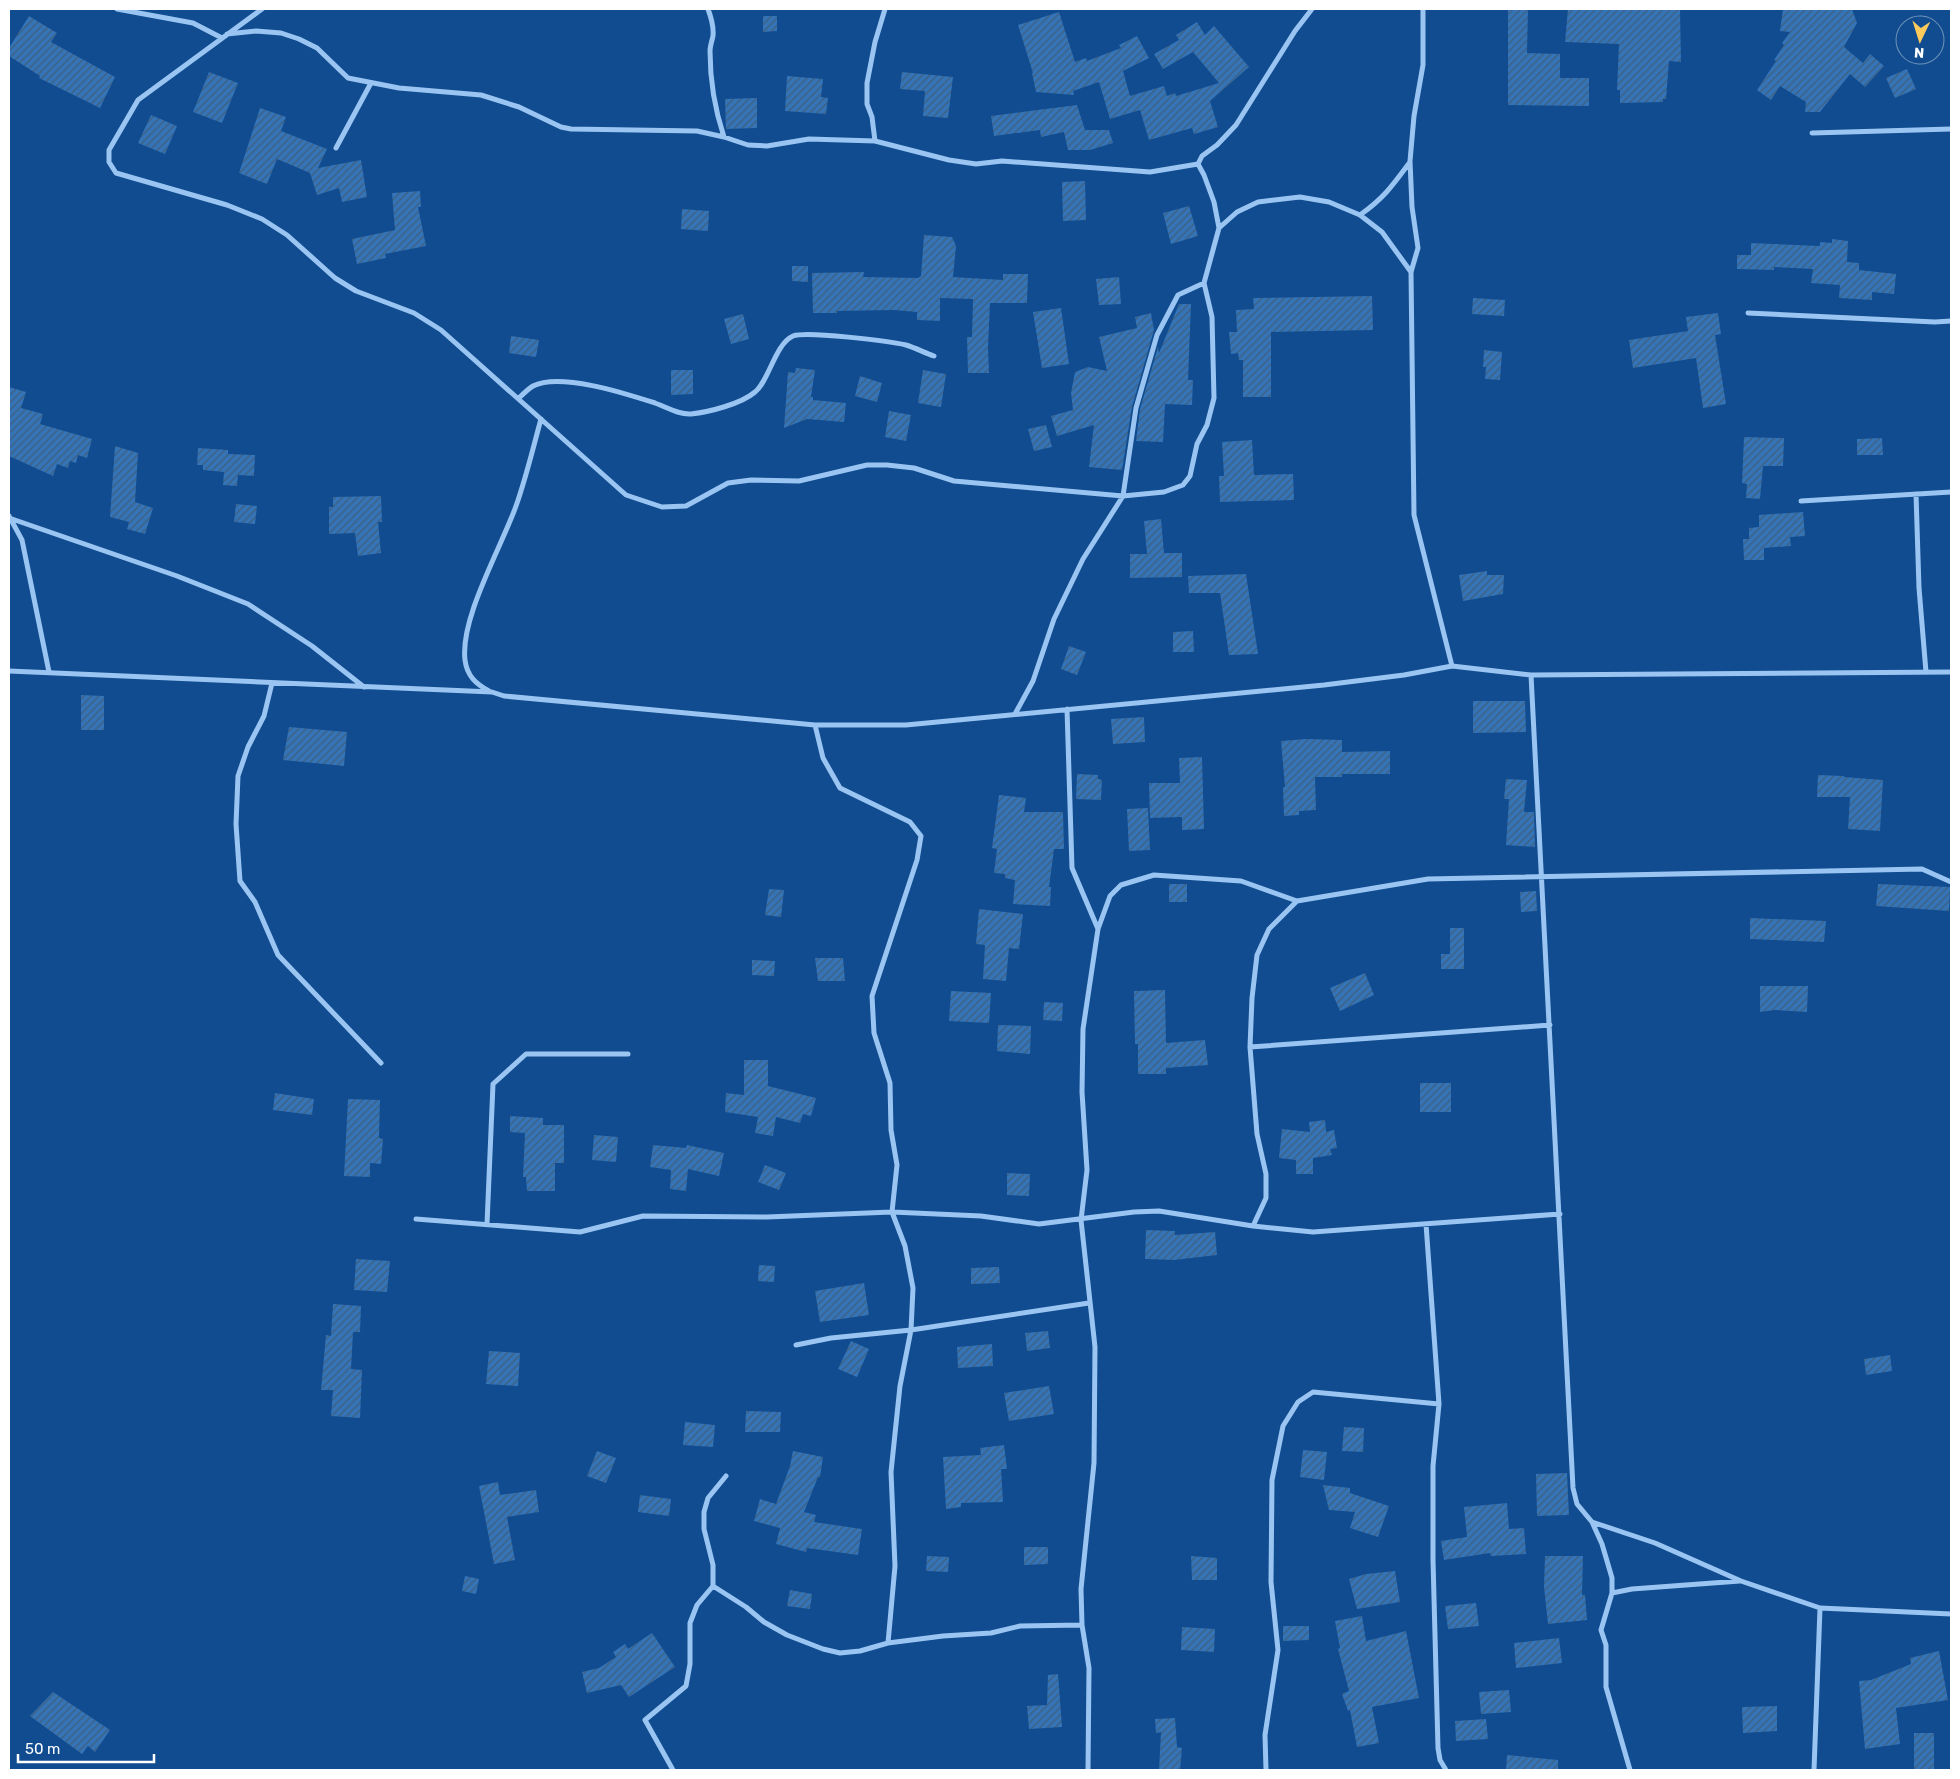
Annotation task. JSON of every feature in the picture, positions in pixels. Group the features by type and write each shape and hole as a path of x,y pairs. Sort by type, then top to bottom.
{"street":[{"path":"117,9 193,23 224,36 256,31 280,33 299,39 317,48 348,78 399,88 481,95 519,107 544,120 566,128 697,131 748,145 767,146 809,139 874,141 949,160 976,164 1002,161 1150,172 1198,164"},
{"path":"262,9 138,100 108,150 109,162 116,174 227,205 262,219 287,235 335,278 356,291 414,313 441,330 626,495 662,507 686,506 728,483 750,480 799,481 867,465 914,468 954,481 1124,496 1164,492 1182,485 1190,476 1197,444 1207,425 1214,398 1212,317 1204,283 1219,228 1214,202 1198,164"},
{"path":"708,9 712,19 713,35 710,50 713,84 718,117 724,137"},
{"path":"874,141 872,117 867,104 867,83 875,42 885,9"},
{"path":"1198,164 1202,156 1218,145 1236,125 1312,9"},
{"path":"1423,9 1423,65 1414,116 1410,161 1412,207 1418,248 1411,272 1414,515 1452,666"},
{"path":"336,148 371,83"},
{"path":"1812,133 1951,129"},
{"path":"1360,215 1386,194 1410,161"},
{"path":"1219,228 1237,212 1258,202 1300,197 1329,202 1360,215 1382,232 1411,272"},
{"path":"1015,714 1033,682 1054,619 1079,568 1124,496 1136,408 1157,335 1178,295 1204,283"},
{"path":"1748,313 1951,321"},
{"path":"518,398 534,386 550,381 615,390 689,414 706,411 731,405 756,392 784,343 794,336 828,335 906,345 934,356"},
{"path":"541,418 516,506 475,605 465,638 465,660 469,676 479,686 504,696 814,725 906,725 1324,685 1404,675 1452,666 1531,675 1951,672"},
{"path":"1801,501 1951,492"},
{"path":"1916,494 1919,588 1926,672"},
{"path":"10,517 177,576 248,604 312,646 364,688"},
{"path":"10,517 22,540 49,672"},
{"path":"9,671 364,688 492,692"},
{"path":"1531,675 1573,1488 1577,1504 1592,1522 1602,1544 1612,1578 1612,1593 1601,1630 1606,1645 1606,1687 1630,1770"},
{"path":"272,684 264,716 248,747 238,776 236,824 240,881 255,902 278,955 381,1063"},
{"path":"1067,709 1072,868 1098,929"},
{"path":"814,725 822,758 840,788 910,822 921,836 917,860 872,996 874,1033 890,1083 891,1130 897,1165 892,1212 905,1246 914,1288 911,1330 900,1386 891,1472 895,1566 888,1643"},
{"path":"1088,1770 1090,1668 1082,1625 1081,1589 1094,1462 1095,1347 1080,1220 1087,1170 1082,1092 1083,1029 1098,929 1110,896 1121,885 1154,875 1241,881 1297,901 1428,879 1922,869 1951,882"},
{"path":"1253,1226 1266,1198 1266,1174 1256,1134 1250,1047 1252,998 1257,955 1269,929 1297,901"},
{"path":"1250,1047 1550,1025"},
{"path":"487,1224 493,1084 526,1054 628,1054"},
{"path":"416,1219 580,1232 643,1216 767,1217 892,1212 981,1216 1039,1224 1134,1212 1158,1211 1253,1226 1313,1232 1560,1214"},
{"path":"1426,1224 1439,1404 1433,1466 1433,1560 1438,1748 1440,1760 1446,1770"},
{"path":"796,1344 831,1338 911,1330 1089,1303"},
{"path":"1266,1770 1265,1735 1278,1650 1271,1582 1272,1480 1283,1426 1298,1402 1313,1392 1439,1404"},
{"path":"673,1770 645,1720 686,1686 690,1664 690,1623 697,1605 713,1586 713,1564 704,1529 704,1512 708,1498 726,1476"},
{"path":"1592,1522 1655,1543 1741,1581 1820,1608 1951,1614"},
{"path":"1612,1593 1632,1589 1741,1581"},
{"path":"713,1586 746,1607 764,1622 787,1635 840,1654 860,1651 888,1643 943,1636 991,1633 1020,1626 1082,1625"},
{"path":"1814,1770 1820,1608"}],"building":[{"path":"1508,9 1528,9 1527,53 1560,54 1560,78 1589,78 1589,106 1508,105"},
{"path":"1568,9 1680,9 1681,62 1669,61 1666,99 1663,99 1663,102 1620,103 1620,90 1617,90 1619,44 1565,42"},
{"path":"1783,9 1852,9 1857,23 1844,47 1863,63 1870,54 1884,66 1865,87 1850,74 1820,112 1805,112 1806,102 1780,86 1771,100 1757,90 1776,61 1774,60 1784,45 1782,43 1790,32 1780,31"},
{"path":"1059,12 1075,62 1086,58 1087,61 1121,48 1119,45 1137,36 1149,58 1123,71 1130,96 1164,86 1167,96 1175,93 1176,96 1219,83 1193,52 1163,69 1154,54 1179,40 1176,35 1197,22 1205,35 1214,26 1249,67 1210,101 1218,127 1194,134 1192,128 1149,140 1140,110 1110,119 1099,82 1073,91 1074,95 1036,92 1033,73 1018,25"},
{"path":"29,16 57,33 51,42 115,77 100,108 39,78 40,76 9,56 9,48"},
{"path":"763,16 777,16 777,31 763,32"},
{"path":"1907,69 1916,89 1895,98 1886,78"},
{"path":"209,72 238,83 222,123 193,112"},
{"path":"902,72 953,77 948,118 923,116 925,91 900,89"},
{"path":"787,76 823,79 821,97 828,98 826,114 785,111"},
{"path":"757,98 757,128 726,129 725,99"},
{"path":"1077,105 1085,130 1109,130 1113,143 1090,150 1068,150 1064,132 1041,137 1040,130 994,136 991,116"},
{"path":"260,108 286,117 281,131 327,149 318,168 361,160 367,197 342,202 339,188 317,195 310,173 277,159 267,184 239,173"},
{"path":"151,115 177,126 165,154 138,143"},
{"path":"1085,181 1086,220 1063,221 1062,182"},
{"path":"420,191 421,207 418,207 426,246 385,254 386,258 357,264 352,239 395,230 392,193"},
{"path":"1189,206 1198,236 1171,244 1163,213"},
{"path":"682,209 709,211 708,231 681,229"},
{"path":"924,235 952,237 956,246 953,277 1003,280 1003,274 1028,274 1027,303 990,303 989,373 968,373 967,337 972,337 973,299 940,298 940,321 917,320 917,312 894,310 813,313 812,273 864,272 863,277 918,278 921,276"},
{"path":"1832,239 1848,241 1847,262 1859,263 1859,270 1896,274 1894,294 1872,292 1872,300 1839,298 1840,285 1811,283 1813,269 1774,267 1774,270 1737,269 1737,255 1751,255 1751,243 1820,246 1820,242 1832,243"},
{"path":"792,266 808,266 808,282 792,281"},
{"path":"1119,277 1121,304 1099,305 1096,279"},
{"path":"1372,296 1373,330 1271,332 1271,397 1243,397 1243,360 1239,360 1238,353 1231,354 1229,332 1237,332 1236,310 1254,309 1253,298"},
{"path":"1473,298 1505,300 1504,316 1472,314"},
{"path":"1179,304 1191,304 1188,380 1193,380 1192,405 1165,404 1163,442 1136,441 1140,409 1158,347 1159,353"},
{"path":"1061,308 1069,364 1042,368 1033,312"},
{"path":"1151,313 1154,330 1132,407 1122,470 1089,467 1094,425 1057,436 1051,416 1073,410 1071,393 1075,372 1088,367 1107,371 1099,337 1137,328 1135,317"},
{"path":"1718,313 1721,334 1715,335 1726,404 1703,408 1696,358 1633,368 1629,340 1688,331 1686,317"},
{"path":"743,314 749,339 731,344 724,319"},
{"path":"511,336 539,340 536,357 509,353"},
{"path":"1484,350 1502,352 1500,380 1485,379 1486,367 1483,367"},
{"path":"796,368 815,370 811,397 813,397 813,400 846,403 844,422 807,419 784,428 788,372 795,373"},
{"path":"671,370 693,370 693,394 671,395"},
{"path":"923,370 946,374 941,407 918,403"},
{"path":"860,376 882,383 877,402 855,396"},
{"path":"9,387 26,392 21,408 43,414 40,424 92,439 87,458 78,455 76,463 70,461 68,468 57,464 53,476 9,456"},
{"path":"889,411 911,415 906,441 885,437"},
{"path":"1046,425 1052,447 1034,451 1028,429"},
{"path":"1744,437 1784,438 1783,466 1763,466 1760,499 1746,498 1747,484 1742,483"},
{"path":"1882,438 1883,455 1857,455 1857,439"},
{"path":"1252,440 1254,475 1293,474 1294,500 1220,502 1219,476 1224,476 1222,442"},
{"path":"115,446 138,453 135,502 153,508 145,534 127,529 129,522 110,517"},
{"path":"198,448 228,450 228,454 255,455 254,476 238,475 237,486 223,485 224,472 203,470 203,465 197,465"},
{"path":"381,496 382,522 378,522 381,553 358,556 355,533 329,534 329,507 333,507 333,497"},
{"path":"236,504 257,506 255,524 234,522"},
{"path":"1803,512 1805,536 1790,537 1791,546 1764,548 1764,560 1744,560 1743,539 1749,539 1749,528 1759,527 1759,515"},
{"path":"1161,519 1164,553 1182,553 1182,577 1130,578 1130,554 1147,554 1144,521"},
{"path":"1487,571 1487,575 1504,575 1503,594 1463,601 1459,575"},
{"path":"1246,574 1258,654 1229,655 1220,593 1189,593 1188,576"},
{"path":"1193,631 1194,652 1173,652 1173,632"},
{"path":"1069,646 1086,652 1077,675 1061,669"},
{"path":"81,695 104,696 104,730 81,730"},
{"path":"1473,701 1525,701 1526,732 1473,733"},
{"path":"1144,717 1145,742 1113,744 1111,719"},
{"path":"289,727 347,732 344,766 283,760"},
{"path":"1306,739 1342,740 1342,752 1390,751 1390,774 1342,774 1342,777 1315,777 1316,810 1299,811 1299,815 1284,816 1283,787 1285,787 1281,741"},
{"path":"1202,757 1204,829 1182,830 1182,817 1150,818 1149,783 1180,783 1179,758"},
{"path":"1077,774 1098,775 1098,779 1102,780 1101,800 1076,799"},
{"path":"1818,775 1883,780 1880,831 1848,829 1850,797 1817,797"},
{"path":"1506,779 1527,780 1524,812 1534,812 1535,847 1506,845 1509,799 1504,799"},
{"path":"999,795 1026,798 1024,812 1063,812 1064,849 1054,849 1049,887 1051,887 1050,906 1013,904 1015,880 1005,878 1005,874 994,873 997,849 992,848"},
{"path":"1148,808 1150,850 1129,851 1127,809"},
{"path":"1169,884 1187,884 1187,902 1169,902"},
{"path":"1878,884 1950,887 1949,911 1876,906"},
{"path":"769,889 784,890 781,917 765,915"},
{"path":"1536,891 1537,911 1521,912 1520,892"},
{"path":"979,909 1023,914 1019,949 1009,948 1006,981 983,979 985,945 976,944"},
{"path":"1750,918 1826,921 1824,942 1750,939"},
{"path":"1450,928 1464,928 1464,969 1441,969 1441,954 1450,954"},
{"path":"815,958 843,958 845,981 818,981"},
{"path":"752,960 775,961 774,976 752,975"},
{"path":"1365,973 1374,995 1340,1011 1330,988"},
{"path":"1760,986 1808,986 1807,1012 1775,1010 1760,1012"},
{"path":"1165,990 1166,1043 1205,1040 1208,1065 1166,1068 1166,1074 1138,1074 1138,1044 1135,1044 1134,991"},
{"path":"951,991 991,993 989,1023 949,1021"},
{"path":"1044,1002 1063,1003 1062,1021 1043,1020"},
{"path":"998,1025 1031,1026 1030,1054 997,1051"},
{"path":"744,1060 768,1060 768,1086 816,1098 811,1116 803,1114 800,1123 776,1117 773,1136 755,1133 758,1117 725,1112 726,1093 744,1095"},
{"path":"1420,1083 1451,1083 1451,1112 1420,1112"},
{"path":"275,1093 314,1099 312,1115 273,1110"},
{"path":"348,1099 380,1100 379,1138 383,1139 381,1164 370,1163 370,1177 344,1176"},
{"path":"510,1116 543,1118 543,1125 564,1125 564,1163 555,1163 555,1191 527,1191 526,1177 523,1177 525,1133 510,1132"},
{"path":"1325,1120 1326,1132 1334,1130 1337,1148 1330,1149 1332,1155 1313,1158 1313,1174 1296,1174 1296,1160 1279,1158 1282,1129 1310,1132 1309,1122"},
{"path":"594,1135 618,1137 616,1162 592,1160"},
{"path":"653,1145 686,1148 687,1145 724,1153 719,1176 688,1169 686,1191 670,1189 671,1170 650,1167"},
{"path":"765,1165 786,1173 779,1190 758,1182"},
{"path":"1007,1173 1030,1174 1029,1196 1007,1195"},
{"path":"1146,1230 1175,1231 1175,1235 1215,1232 1217,1255 1174,1260 1145,1259"},
{"path":"356,1259 390,1261 387,1292 354,1290"},
{"path":"759,1265 775,1266 774,1282 758,1281"},
{"path":"999,1267 1000,1283 971,1284 971,1268"},
{"path":"864,1283 869,1315 820,1322 815,1291"},
{"path":"333,1304 361,1306 360,1332 353,1332 351,1369 362,1370 360,1418 331,1416 333,1390 321,1390 326,1335 331,1336"},
{"path":"1048,1331 1050,1348 1027,1351 1025,1333"},
{"path":"851,1341 869,1349 857,1377 838,1369"},
{"path":"992,1344 993,1366 958,1368 957,1347"},
{"path":"489,1351 520,1353 518,1386 486,1384"},
{"path":"1890,1355 1892,1371 1866,1375 1864,1359"},
{"path":"1049,1386 1054,1414 1009,1421 1004,1393"},
{"path":"746,1411 781,1412 780,1432 745,1432"},
{"path":"685,1422 715,1425 713,1447 683,1445"},
{"path":"1344,1427 1364,1428 1363,1452 1342,1451"},
{"path":"1004,1445 1007,1469 1001,1469 1003,1502 961,1503 961,1507 946,1509 943,1457 981,1455 980,1448"},
{"path":"1303,1450 1327,1452 1324,1480 1300,1477"},
{"path":"597,1451 616,1458 606,1483 587,1476"},
{"path":"793,1451 823,1457 820,1477 818,1477 804,1512 816,1515 814,1522 862,1529 858,1555 807,1548 806,1552 776,1544 780,1528 754,1521 760,1499 776,1504 790,1466"},
{"path":"1567,1473 1569,1515 1537,1516 1536,1474"},
{"path":"498,1482 500,1495 536,1490 539,1512 507,1517 515,1560 494,1564 479,1486"},
{"path":"1323,1485 1350,1488 1350,1493 1389,1506 1378,1537 1350,1528 1355,1512 1329,1510"},
{"path":"640,1495 671,1499 669,1516 638,1512"},
{"path":"1507,1503 1509,1529 1524,1528 1526,1554 1491,1556 1490,1553 1444,1560 1441,1541 1467,1537 1464,1507"},
{"path":"1024,1547 1048,1547 1048,1564 1024,1565"},
{"path":"927,1556 949,1557 948,1572 926,1571"},
{"path":"1191,1556 1217,1558 1217,1580 1192,1580"},
{"path":"1545,1556 1583,1556 1582,1595 1585,1595 1587,1620 1548,1624 1544,1587"},
{"path":"1395,1571 1400,1602 1357,1609 1349,1579 1366,1574"},
{"path":"465,1576 479,1579 476,1594 462,1591"},
{"path":"790,1590 812,1594 810,1609 787,1606"},
{"path":"1476,1603 1479,1626 1448,1629 1445,1606"},
{"path":"1362,1616 1366,1641 1406,1631 1419,1698 1372,1707 1379,1743 1357,1747 1350,1710 1348,1711 1342,1694 1349,1691 1338,1649 1340,1648 1335,1621"},
{"path":"1283,1626 1309,1626 1309,1640 1283,1641"},
{"path":"1182,1627 1215,1629 1214,1652 1181,1650"},
{"path":"652,1633 675,1667 629,1697 621,1685 587,1693 582,1672 599,1668 616,1657 613,1652 625,1644 628,1649"},
{"path":"1559,1638 1562,1663 1516,1668 1514,1643"},
{"path":"1939,1651 1948,1700 1896,1708 1900,1744 1865,1749 1859,1681 1871,1680 1911,1664 1910,1658"},
{"path":"1058,1674 1062,1727 1029,1729 1027,1706 1047,1705 1048,1675"},
{"path":"1509,1690 1511,1712 1481,1714 1479,1692"},
{"path":"53,1692 110,1730 95,1752 88,1746 82,1754 30,1716"},
{"path":"1777,1706 1777,1731 1743,1733 1742,1707"},
{"path":"1175,1718 1177,1747 1182,1748 1180,1770 1159,1770 1161,1732 1156,1733 1155,1719"},
{"path":"1486,1719 1488,1739 1456,1741 1455,1721"},
{"path":"1914,1733 1934,1733 1934,1770 1914,1770"},
{"path":"1507,1755 1558,1760 1558,1770 1506,1770"}]}
